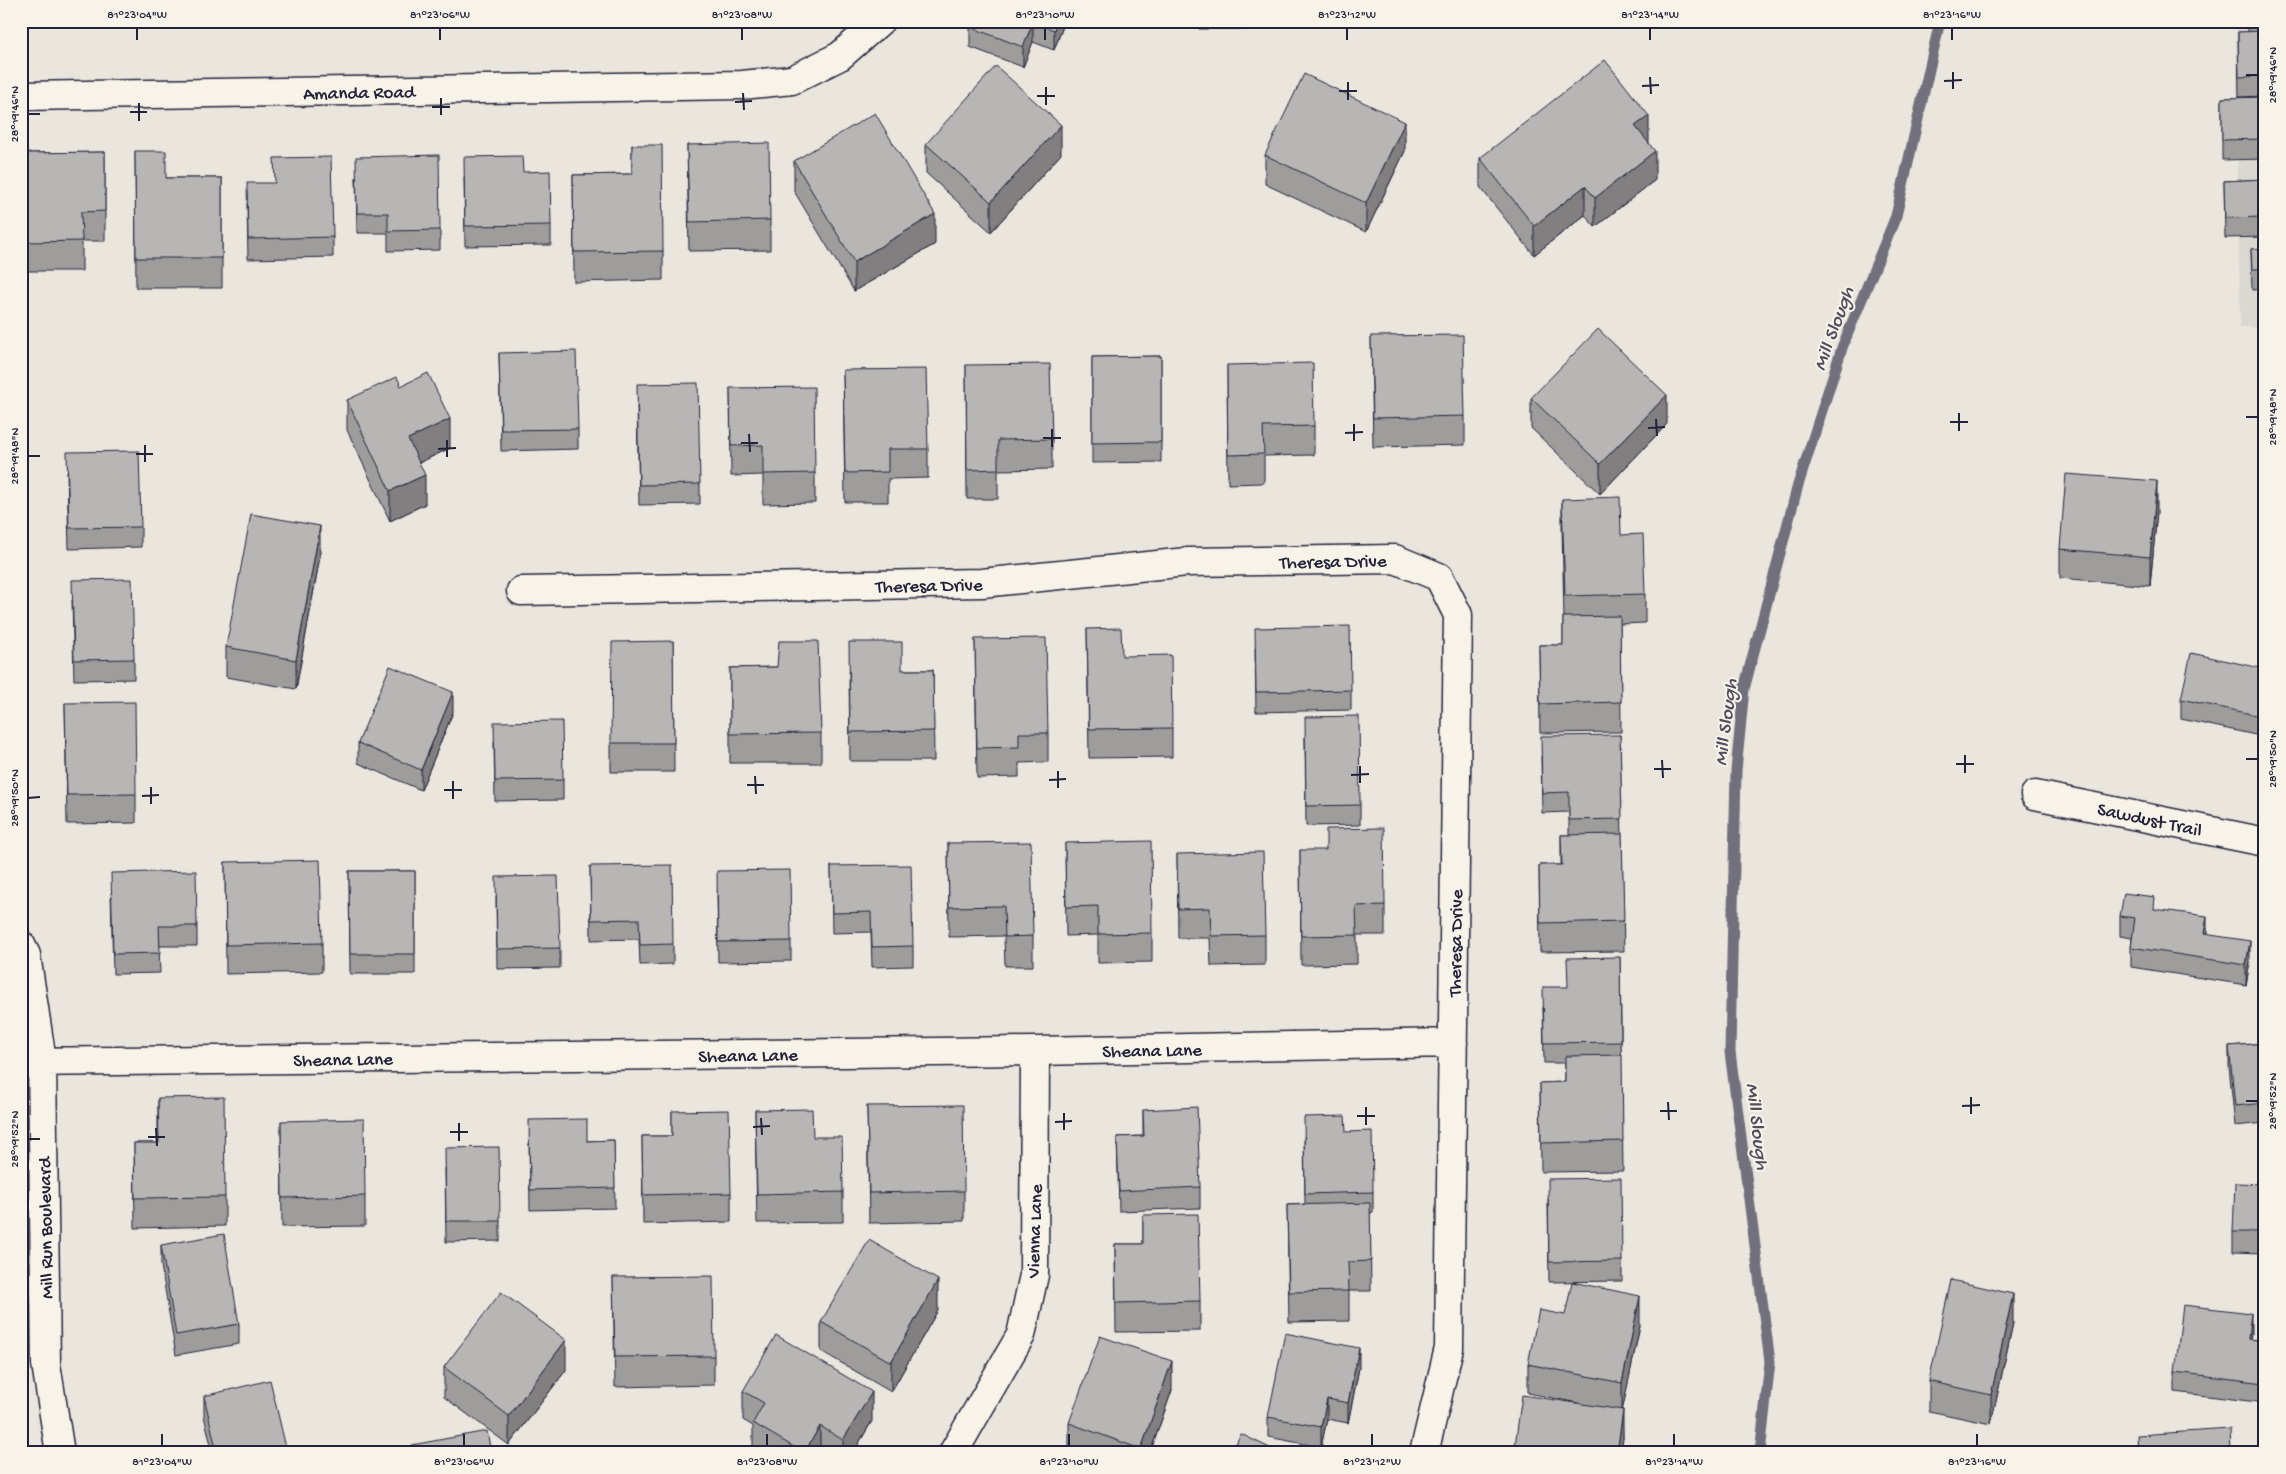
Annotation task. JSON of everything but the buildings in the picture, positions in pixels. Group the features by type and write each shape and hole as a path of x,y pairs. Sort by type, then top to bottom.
{"street":[{"name":"Amanda Road","path":"21,96 742,85 792,80 840,56 880,21"},
{"name":"Theresa Drive","path":"521,591 982,583 1197,562 1395,559 1438,577 1458,615 1449,1348 1424,1453"},
{"name":"Sawdust Trail","path":"2035,795 2265,842"},
{"name":"Mill Run Boulevard","path":"21,945 26,955 46,1364 60,1453"},
{"name":"Sheana Lane","path":"32,1061 1035,1051 1453,1042"},
{"name":"Vienna Lane","path":"953,1453 1021,1335 1034,1275 1035,1051"}],"shaded area":[{"path":"2236,21 2265,21 2265,327 2240,327"}],"waterway":[{"name":"Mill Slough","path":"1760,1453 1770,1362 1730,1052 1736,771 1744,689 1798,485 1843,345 1896,216 1940,21"}]}
